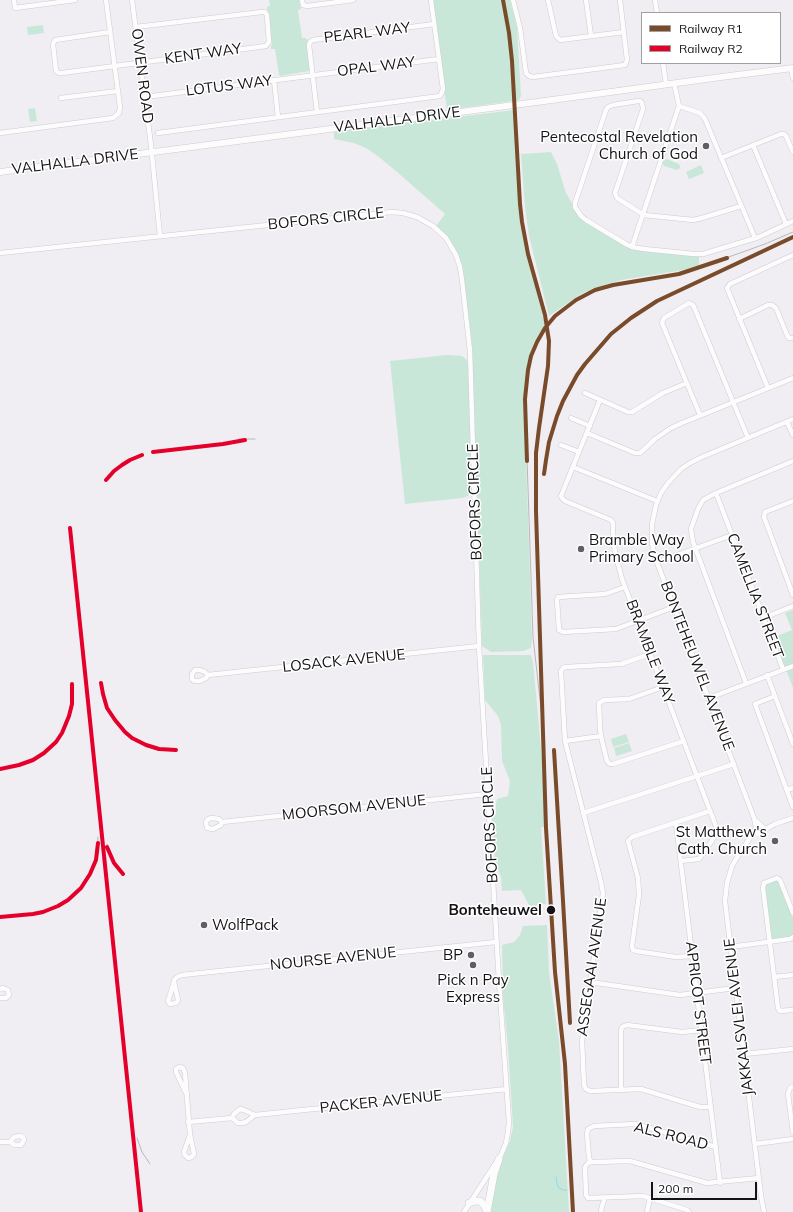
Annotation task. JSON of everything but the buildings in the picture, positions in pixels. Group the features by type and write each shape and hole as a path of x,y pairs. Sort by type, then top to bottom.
{"highway":[{"path":"487,1212 494,1174 499,1159"},
{"path":"470,1203 476,1201 482,1202 487,1212"}],"main road":[{"name":"VALHALLA DRIVE","path":"0,172 792,68"}],"street":[{"path":"14,0 15,8 75,0"},
{"path":"0,132 114,117 119,113 118,91 106,0"},
{"name":"OWEN ROAD","path":"132,0 152,152 160,236"},
{"path":"302,2 309,6 353,0"},
{"path":"162,134 437,97 441,95 443,90 431,0"},
{"path":"513,0 520,28 527,75 533,77 623,66 626,64 627,60 620,0"},
{"path":"548,0 556,38 562,40 624,32"},
{"path":"586,0 591,36"},
{"path":"655,0 657,12"},
{"name":"KENT WAY","path":"110,32 57,39 54,41 53,44 56,69 59,73 62,73 266,46 270,42 267,15 264,12 136,27"},
{"name":"PEARL WAY","path":"317,112 309,45 310,42 313,40 434,24"},
{"name":"OPAL WAY","path":"313,75 438,59"},
{"path":"663,64 666,84"},
{"path":"792,68 793,78"},
{"name":"LOTUS WAY","path":"145,97 313,75"},
{"path":"274,80 278,118"},
{"path":"632,247 678,106 674,83"},
{"path":"61,98 118,91"},
{"path":"741,206 697,220 642,214 618,200 615,195 642,109 642,103 638,101 613,105 608,107 606,110 575,207 581,216 586,220 632,247 644,250 700,254 755,238 793,221"},
{"path":"678,106 700,113 703,116 755,238"},
{"path":"721,158 783,134 786,136 793,152"},
{"path":"753,145 786,224"},
{"name":"BOFORS CIRCLE","path":"0,253 392,212 410,215 421,219 435,228 446,238 453,249 460,267 470,351 480,646 496,942 509,1127 506,1143 499,1159 494,1164 464,1212"},
{"path":"768,388 727,291 728,286 793,255"},
{"path":"700,415 662,323 664,318 689,303 693,304 748,438"},
{"path":"739,319 768,305 772,305 776,308 787,335 789,338 793,338"},
{"path":"587,433 635,453 640,453 655,439 671,428 793,378"},
{"path":"585,393 628,412 632,412 663,393 687,383"},
{"name":"BRAMBLE WAY","path":"600,400 561,496 565,501 611,520 613,523 615,552 626,587 717,829 717,832 699,859 681,861"},
{"path":"572,418 590,426"},
{"name":"BONTEHEUWEL AVENUE","path":"759,829 653,548 652,519 657,501 668,483 674,475 686,466 702,457 793,419"},
{"path":"788,422 793,435"},
{"path":"561,445 579,452"},
{"path":"746,683 696,548 691,529 703,500 716,493 793,461"},
{"path":"573,467 657,501"},
{"name":"CAMELLIA STREET","path":"709,698 783,669 716,493"},
{"path":"793,500 765,512 764,517 793,595"},
{"path":"658,562 732,535"},
{"path":"626,587 605,594 558,597 559,630 563,632 612,630 674,607"},
{"path":"763,618 793,606"},
{"name":"LOSACK AVENUE","path":"208,675 480,646"},
{"name":"ASSEGAAI AVENUE","path":"650,654 621,664 566,667 561,671 565,741 603,893 582,1041 584,1085 586,1089 590,1091 641,1089 700,1107 711,1107"},
{"path":"783,669 793,666"},
{"path":"767,675 793,744"},
{"path":"663,687 629,699 604,700 600,702 601,736 607,761 611,764 684,741"},
{"path":"775,696 755,704 793,807"},
{"path":"565,741 601,736"},
{"path":"583,813 734,764"},
{"path":"787,790 793,788"},
{"name":"MOORSOM AVENUE","path":"222,822 488,794"},
{"path":"692,956 670,956 632,950 639,895 638,878 629,840 632,837 710,811"},
{"path":"759,829 793,818"},
{"name":"APRICOT STREET","path":"676,823 720,1182"},
{"name":"JAKKALSVLEI AVENUE","path":"759,829 747,843 732,866 726,886 725,901 764,1212"},
{"path":"793,913 778,878 764,882 763,886 778,1010 783,1012 793,1010"},
{"path":"730,947 790,939 793,937"},
{"name":"NOURSE AVENUE","path":"174,982 179,975 496,942"},
{"path":"774,977 793,975"},
{"path":"590,982 676,995 736,988"},
{"path":"0,989 3,988 8,990 9,995 6,998 0,998"},
{"path":"621,1089 622,1027 627,1025 682,1032 702,1030"},
{"path":"744,1054 793,1048"},
{"path":"186,1093 177,1075 176,1069 179,1067 182,1067 184,1070 190,1135"},
{"path":"793,1087 790,1088 788,1094 793,1132"},
{"name":"PACKER AVENUE","path":"232,1118 240,1109 255,1115 506,1089"},
{"name":"PACKER AVENUE","path":"188,1122 232,1118 238,1123 242,1123 246,1122 255,1115"},
{"name":"ALS ROAD","path":"591,1162 589,1158 587,1134 588,1129 594,1126 636,1124 716,1147"},
{"path":"755,1144 793,1139"},
{"path":"0,1142 10,1142"},
{"path":"689,1212 687,1210 650,1198 639,1196 590,1199 586,1195 584,1167 591,1162 630,1160 707,1184 759,1178"},
{"name":"JAKKALSVLEI AVENUE","path":"761,1196 761,1212"},
{"path":"601,1212 605,1198"},
{"path":"647,1212 650,1198"}],"green space":[{"path":"269,0 299,0 301,9 298,10 302,38 308,40 309,71 279,75 275,49 271,49 272,44 267,7 270,6"},
{"path":"432,0 510,0 517,27 521,96 519,100 447,110"},
{"path":"43,25 44,33 28,35 27,27"},
{"path":"35,108 37,121 30,122 28,109"},
{"path":"514,110 519,204 523,233 527,256 545,324 534,343 528,360 524,395 532,639 531,648 523,651 491,652 482,646 472,344 463,271 460,260 448,237 436,226 445,214 379,157 366,148 354,143 334,139 334,132"},
{"path":"551,152 557,164 566,193 582,220 628,248 642,251 699,256 699,265 684,270 621,280 595,288 581,294 549,316 529,236 521,154"},
{"path":"667,159 679,164 680,168 677,170 664,166 662,162 663,160"},
{"path":"701,165 704,173 689,179 686,172"},
{"path":"447,355 462,356 467,360 468,364 472,491 468,496 462,498 405,504 390,361"},
{"path":"793,610 793,688 787,672 782,669 772,638 792,630 785,613"},
{"path":"483,655 531,655 533,662 542,759 545,827 541,827 546,904 530,907 521,890 502,891 501,877 496,864 492,818 496,814 497,799 508,796 510,781 502,761 501,725 498,716 485,700"},
{"path":"626,734 629,742 613,747 611,739"},
{"path":"629,743 632,751 616,756 614,748"},
{"path":"775,880 779,882 793,918 793,934 790,937 774,939 772,938 764,886"},
{"path":"547,925 549,972 559,1041 569,1212 488,1212 499,1167 510,1141 513,1127 503,997 502,945 514,942 520,935 523,926"}],"waterway":[{"path":"556,1177 559,1188 567,1190"}],"railway":[{"path":"544,735 533,637 525,399 526,380 529,365 537,342 545,328 555,316 570,304 589,293 613,285 667,276 698,268 765,244 793,232"},
{"path":"239,439 255,439"},
{"path":"153,452 245,440"},
{"path":"106,480 122,465 142,455"},
{"path":"70,528 141,1212"},
{"path":"101,683 107,708 125,732 132,738 146,745 159,749 176,750"},
{"path":"0,769 33,760 44,753 56,742 62,733 69,716 72,704 72,684"},
{"path":"0,917 48,911 72,897 84,884 93,869 97,853 98,837"},
{"path":"107,844 114,863 123,874"},
{"path":"137,1138 142,1152 150,1164"}],"rail line":[{"name":"R1","path":"503,0 512,61 522,222 528,254 545,315 549,341 548,366 536,453 536,511 546,828 555,972 565,1064 573,1212"},
{"name":"R1","path":"544,474 549,442 563,401 577,375 611,334 631,318 657,301 793,237"},
{"name":"R1","path":"527,461 525,399 528,370 531,356 537,342 545,328 555,316 576,300 595,290 613,285 679,274 727,258"},
{"name":"R2","path":"153,452 245,440"},
{"name":"R2","path":"106,480 122,465 142,455"},
{"name":"R2","path":"70,528 141,1212"},
{"name":"R2","path":"101,683 107,708 125,732 132,738 146,745 159,749 176,750"},
{"name":"R2","path":"0,769 33,760 44,753 56,742 62,733 69,716 72,704 72,684"},
{"name":"R1","path":"554,750 570,1023"},
{"name":"R2","path":"0,917 43,912 68,900 81,888 90,874 96,860 98,843"},
{"name":"R2","path":"107,847 114,863 123,874"}],"place":[{"name":"Pentecostal Revelation Church of God","path":"706,146"},
{"name":"Bramble Way Primary School","path":"581,549"},
{"name":"St Matthew's Cath. Church","path":"775,841"},
{"name":"Bonteheuwel","path":"551,910"},
{"name":"WolfPack","path":"204,925"},
{"name":"BP","path":"471,955"},
{"name":"Pick n Pay Express","path":"473,965"}]}
